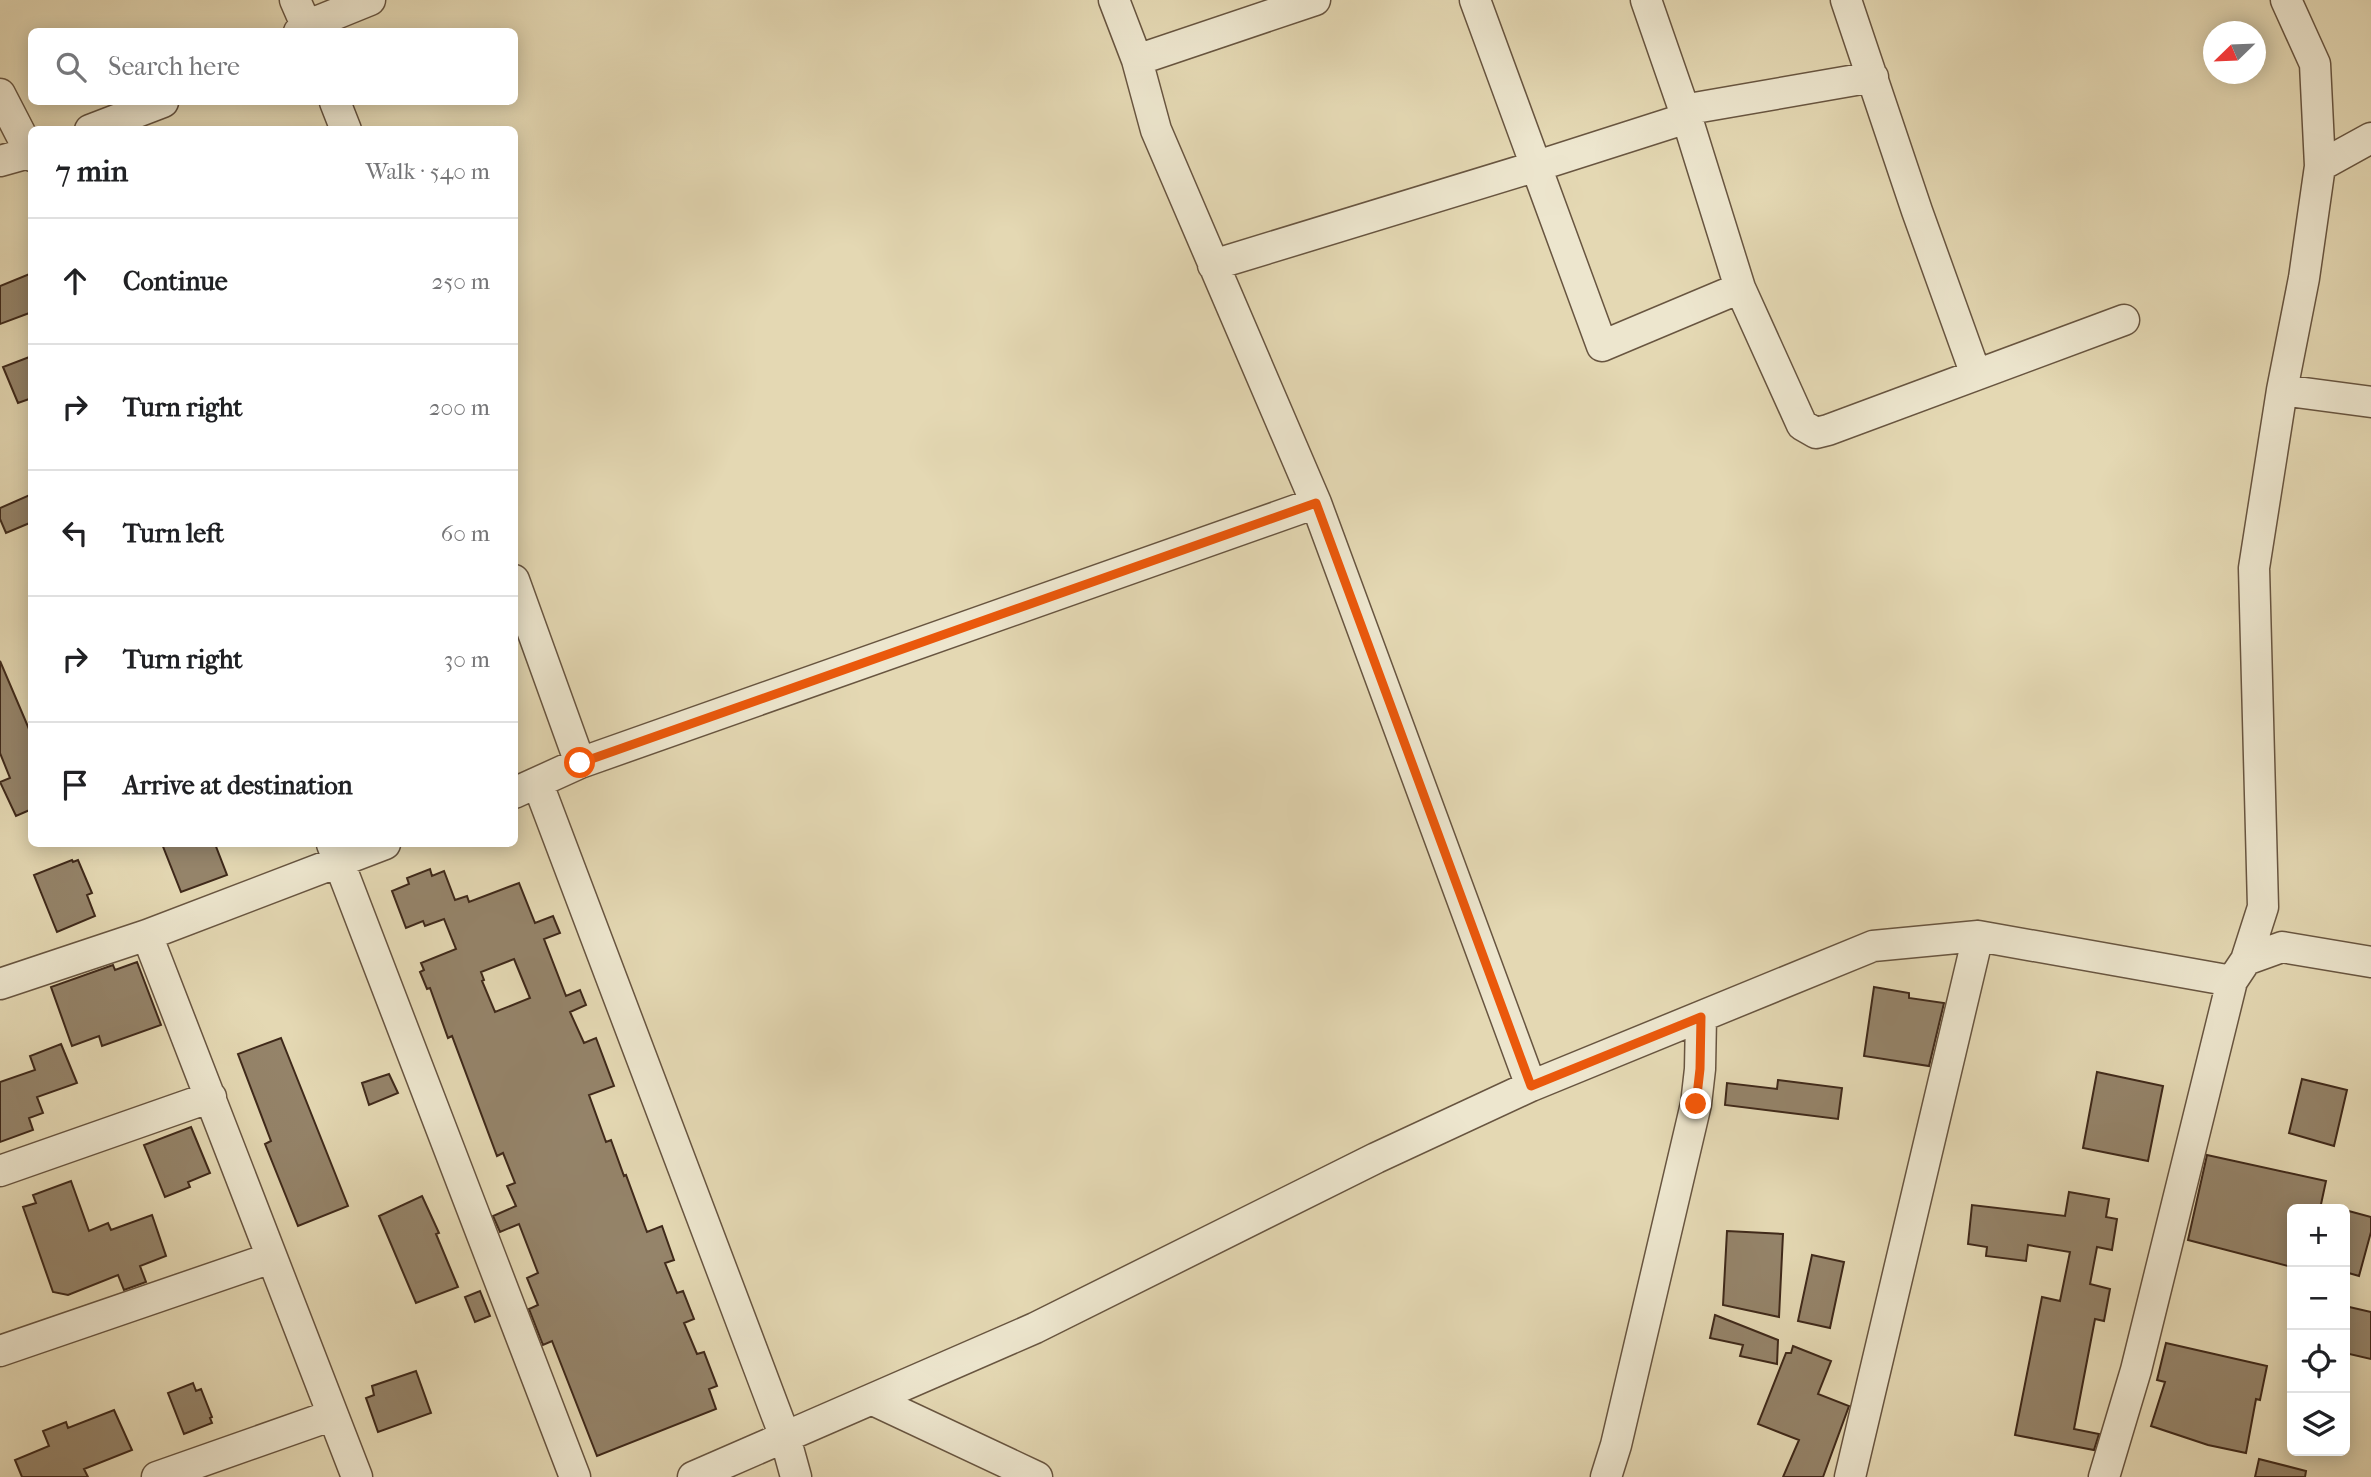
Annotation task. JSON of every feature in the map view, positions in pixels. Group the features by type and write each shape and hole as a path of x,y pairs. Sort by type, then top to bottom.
{"street":[{"path":"302,22 370,0"},
{"path":"1114,0 1137,60 1156,130 1316,503 1531,1086"},
{"path":"1137,60 1315,0"},
{"path":"1475,0 1602,346 1741,288"},
{"path":"1646,0 1741,288 1802,425 1816,433 2124,320"},
{"path":"1846,0 1976,375"},
{"path":"2104,1477 2136,1370 2239,971 2263,907 2254,568 2282,390 2304,278 2320,166 2315,64 2286,0"},
{"path":"1213,265 1537,166 1685,114 1873,77"},
{"path":"0,94 28,148"},
{"path":"100,126 155,105"},
{"path":"336,105 344,126"},
{"path":"2320,166 2371,138"},
{"path":"0,162 28,155"},
{"path":"2282,390 2371,402"},
{"path":"796,1477 785,1437 526,789 580,763 1316,503"},
{"path":"518,591 580,763"},
{"path":"0,984 147,935 335,852 366,847"},
{"path":"335,852 575,1477"},
{"path":"2263,907 2282,947"},
{"path":"147,935 357,1477"},
{"path":"693,1477 1035,1328 1376,1158 1531,1086 1873,946 1978,936 2239,971 2282,947 2371,962"},
{"path":"1850,1477 1978,936"},
{"path":"1606,1477 1696,1104 1701,1017"},
{"path":"0,1171 211,1097"},
{"path":"0,1351 271,1258"},
{"path":"873,1400 1037,1477"},
{"path":"157,1477 333,1415"}],"building":[{"path":"28,275 28,314 0,324 0,286"},
{"path":"28,358 28,399 18,403 3,367"},
{"path":"28,496 28,524 6,533 0,519 0,508"},
{"path":"0,661 28,727 28,811 16,816 0,782 10,778 0,753"},
{"path":"163,847 216,847 227,875 181,892"},
{"path":"78,860 92,893 87,895 95,916 57,932 34,875"},
{"path":"430,869 432,876 444,871 455,900 467,896 469,902 519,883 535,923 553,916 560,933 544,939 566,996 580,990 586,1005 570,1012 584,1043 596,1038 614,1086 589,1095 606,1142 611,1140 624,1176 626,1175 647,1232 662,1226 674,1260 665,1263 677,1293 683,1291 694,1319 684,1323 697,1354 704,1352 717,1386 709,1389 716,1409 597,1456 552,1341 543,1345 529,1309 538,1305 527,1278 538,1273 519,1224 500,1232 493,1216 516,1206 507,1186 515,1183 503,1153 497,1156 452,1036 448,1038 430,988 427,989 420,972 424,970 421,963 456,949 444,919 425,926 423,921 406,928 392,891 409,884 407,878","holes":["514,959 530,998 495,1012 481,972"]},
{"path":"137,962 161,1025 102,1046 99,1036 72,1046 51,987 113,965 115,970"},
{"path":"1874,987 1909,993 1909,998 1944,1003 1929,1066 1864,1056"},
{"path":"281,1038 348,1206 298,1226 265,1144 271,1141 238,1054"},
{"path":"61,1044 77,1083 37,1097 43,1113 29,1118 33,1130 0,1142 0,1082 35,1070 30,1056"},
{"path":"2097,1072 2163,1086 2148,1161 2083,1148"},
{"path":"389,1074 398,1093 369,1105 362,1083"},
{"path":"2302,1079 2347,1090 2334,1146 2289,1133"},
{"path":"1778,1080 1842,1088 1838,1119 1725,1105 1727,1083 1777,1089"},
{"path":"191,1127 210,1173 188,1182 190,1187 165,1197 144,1145"},
{"path":"2207,1155 2326,1181 2321,1204 2287,1204 2287,1266 2188,1240"},
{"path":"71,1181 89,1231 108,1223 111,1230 152,1215 166,1256 140,1266 146,1282 124,1290 118,1275 68,1295 53,1292 23,1207 36,1203 33,1195"},
{"path":"2069,1192 2109,1199 2106,1217 2117,1219 2112,1250 2097,1247 2090,1284 2110,1289 2104,1321 2095,1319 2074,1429 2099,1434 2094,1450 2015,1435 2042,1297 2060,1301 2070,1252 2028,1245 2026,1261 1986,1256 1987,1247 1968,1244 1972,1205 2065,1216"},
{"path":"422,1196 439,1233 436,1234 458,1287 416,1303 379,1216"},
{"path":"2350,1211 2371,1217 2371,1232 2359,1276 2350,1273"},
{"path":"1727,1231 1783,1234 1779,1317 1723,1305"},
{"path":"1812,1255 1844,1262 1830,1328 1798,1321"},
{"path":"480,1291 490,1316 475,1322 465,1297"},
{"path":"2350,1307 2371,1312 2371,1359 2350,1354"},
{"path":"1715,1315 1778,1340 1777,1364 1740,1356 1743,1345 1710,1338"},
{"path":"2166,1343 2267,1366 2260,1400 2256,1399 2246,1453 2208,1445 2151,1426 2165,1382 2157,1380"},
{"path":"1793,1346 1831,1361 1818,1394 1849,1406 1823,1477 1783,1477 1799,1440 1758,1424 1786,1353 1791,1353"},
{"path":"416,1371 431,1413 378,1432 366,1398 374,1395 372,1386"},
{"path":"193,1383 196,1391 201,1389 212,1423 184,1434 168,1393"},
{"path":"114,1410 132,1450 84,1469 88,1477 22,1477 15,1460 49,1446 43,1431 66,1422 68,1428"},
{"path":"2259,1459 2306,1471 2305,1477 2255,1477"}],"route":[{"path":"580,763 1316,503 1531,1086 1701,1017 1696,1104"}]}
